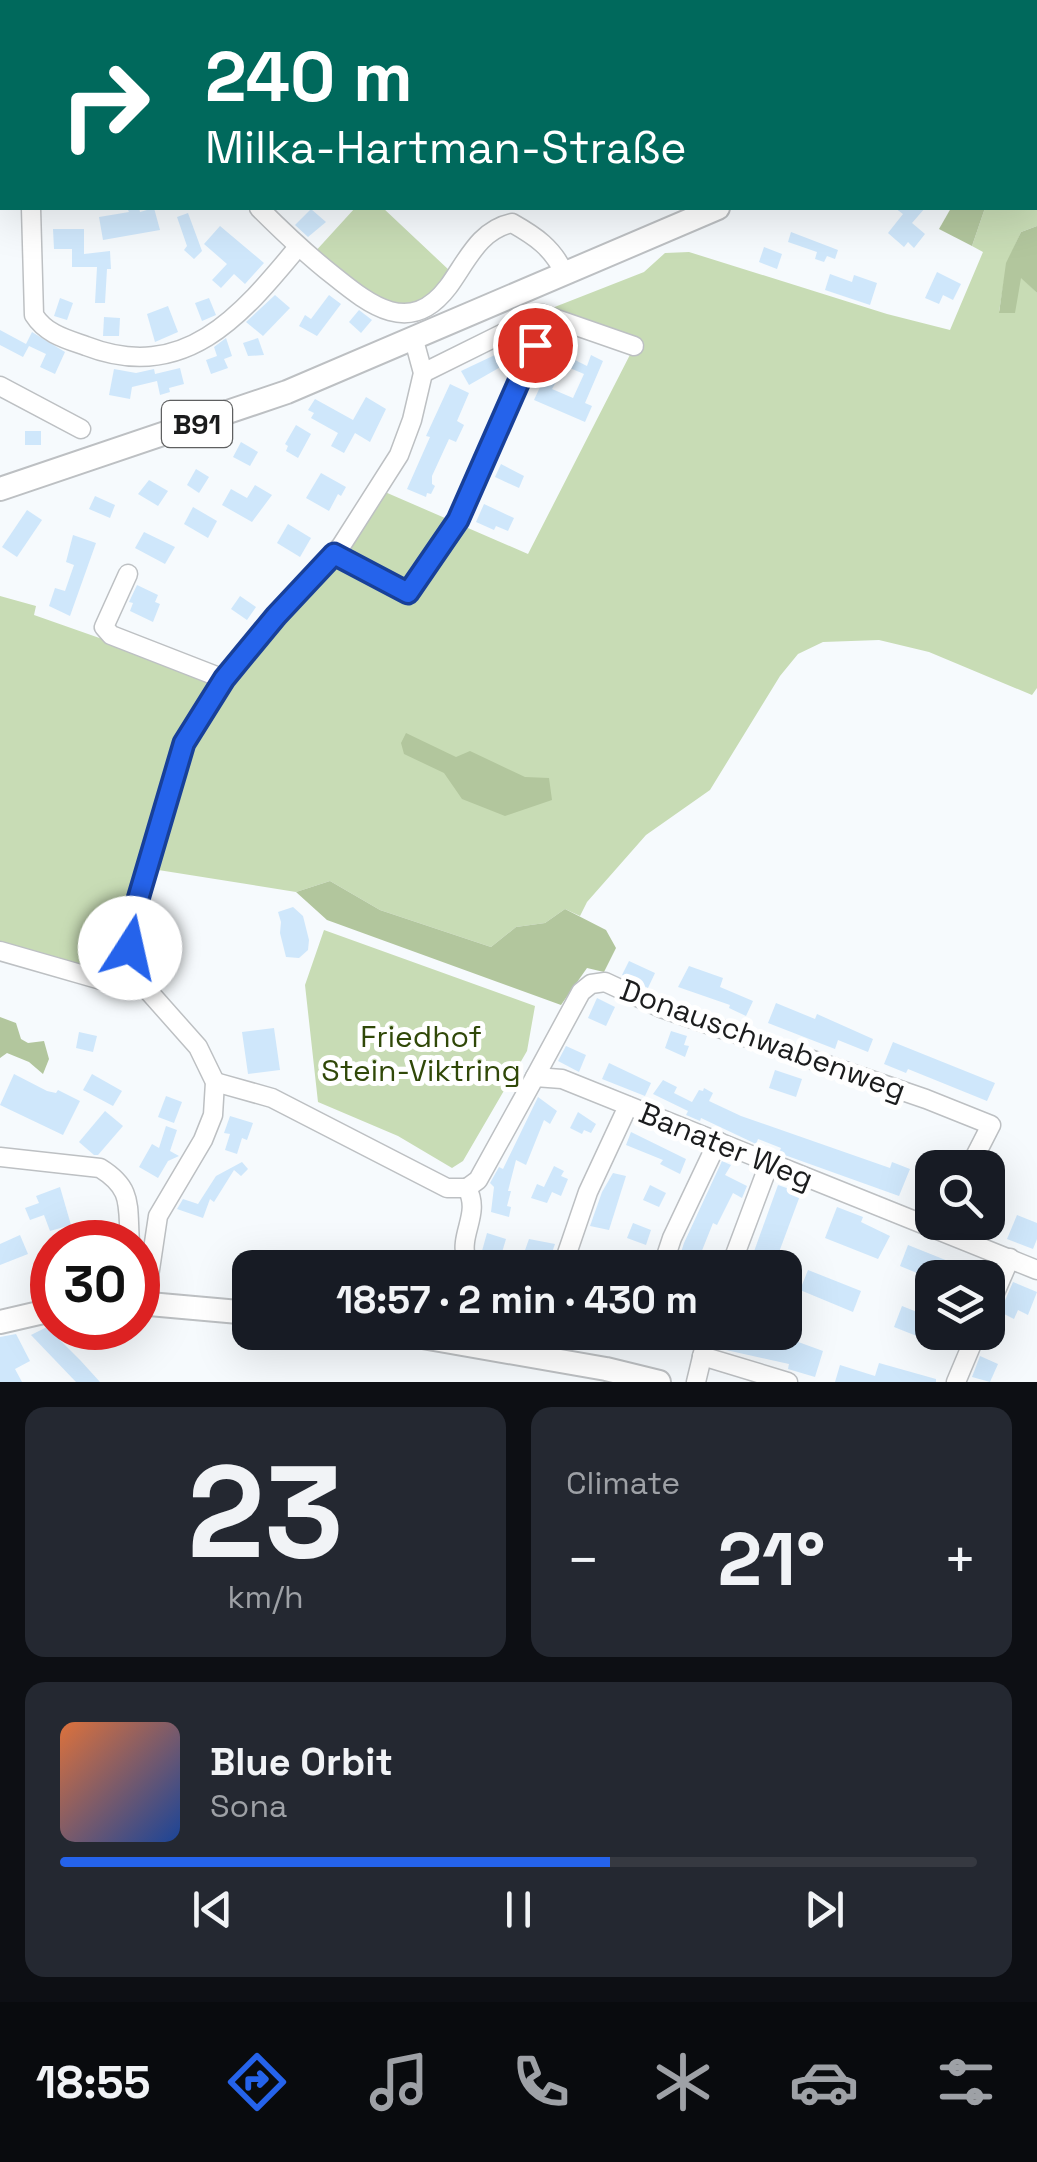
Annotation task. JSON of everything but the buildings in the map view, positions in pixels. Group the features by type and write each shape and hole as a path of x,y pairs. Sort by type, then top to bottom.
{"main road":[{"name":"B91","path":"0,489 287,392 713,210"},
{"path":"160,1296 232,1310"},
{"path":"0,1322 30,1315"},
{"path":"496,1350 658,1382"}],"street":[{"path":"30,210 34,315 52,334 114,354 172,354 209,336 253,301 298,248"},
{"path":"262,210 298,248 371,306 391,312 423,307 446,290 486,235 515,215 547,246 564,272"},
{"path":"423,373 542,314 634,346"},
{"path":"334,554 408,593 458,520 535,345 542,314"},
{"path":"157,1220 203,1140 212,1115 215,1082 198,1047 142,985 130,948 133,916 184,743 224,679 334,554 399,455 412,420 424,366 414,340"},
{"path":"0,386 81,429"},
{"path":"128,574 104,627 128,642 224,679"},
{"path":"0,951 114,984 142,985"},
{"name":"Donauschwabenweg","path":"535,1077 581,992 591,984 605,982 661,1008 991,1124 979,1150"},
{"path":"215,1082 272,1098 447,1188 466,1188 478,1180 535,1077"},
{"name":"Banater Weg","path":"535,1077 562,1079 769,1164 915,1217"},
{"path":"568,1250 588,1192 628,1106"},
{"path":"668,1250 718,1141"},
{"path":"0,1157 100,1168 126,1189 128,1220"},
{"path":"737,1250 769,1164"},
{"path":"464,1250 474,1209 466,1188"},
{"name":"Banater Weg","path":"972,1240 1037,1270"},
{"path":"1005,1270 1010,1258"},
{"path":"696,1382 704,1350"},
{"path":"956,1382 969,1350"},
{"path":"702,1356 788,1382"}],"green space":[{"path":"353,210 385,210 450,271 415,304 398,307 365,294 313,254"},
{"path":"950,210 984,210 972,246 939,229"},
{"path":"984,210 1037,210 1037,226 1021,232 1007,263 999,312 1021,277 1037,293 1037,688 1032,695 929,652 879,640 823,642 798,654 780,676 710,790 646,835 587,902 580,916 565,909 545,923 516,927 491,947 380,910 330,881 296,892 152,869 179,769 202,720 385,492 528,554 636,343 547,310 644,272 665,253 689,252 950,330 983,252 972,246"},
{"path":"1037,226 1037,293 1021,278 1015,313 999,313 1006,263 1021,232"},
{"path":"0,596 36,606 34,615 199,673 212,685 137,870 114,977 0,943"},
{"path":"406,733 456,757 470,751 525,777 549,778 552,800 505,816 462,799 444,773 404,754 401,743"},
{"path":"330,881 380,910 491,947 516,927 545,923 565,909 606,930 616,948 604,972 587,968 561,1005 327,920 296,892"},
{"name":"Friedhof Stein-Viktring","path":"324,930 535,1006 527,1051 463,1161 452,1168 398,1136 318,1102 305,985"},
{"path":"0,1017 16,1023 21,1039 28,1043 44,1041 49,1059 43,1074 29,1062 7,1053 0,1058"}],"route":[{"path":"130,948 133,916 184,743 224,679 334,554 408,593 458,520 535,345"}]}
